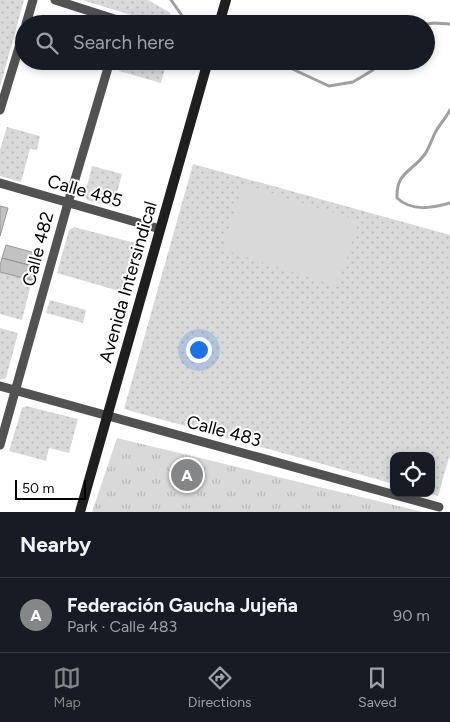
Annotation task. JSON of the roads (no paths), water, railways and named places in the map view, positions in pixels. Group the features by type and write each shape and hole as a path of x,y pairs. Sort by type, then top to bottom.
{"street":[{"path":"29,15 33,0"},
{"path":"55,0 100,15"},
{"path":"0,110 15,61"},
{"name":"Calle 482","path":"0,445 107,70"},
{"name":"Avenida Intersindical","path":"80,512 205,70"},
{"name":"Calle 485","path":"0,183 160,229"},
{"name":"Calle 483","path":"0,386 439,507"}],"waterway":[{"path":"171,0 182,15"},
{"path":"435,23 450,24"},
{"path":"294,70 329,86 353,82 373,70"},
{"path":"450,110 425,154 402,177 397,189 397,198 416,207 422,208 450,203"}],"place":[{"name":"Federación Gaucha Jujeña","path":"187,475"}]}
